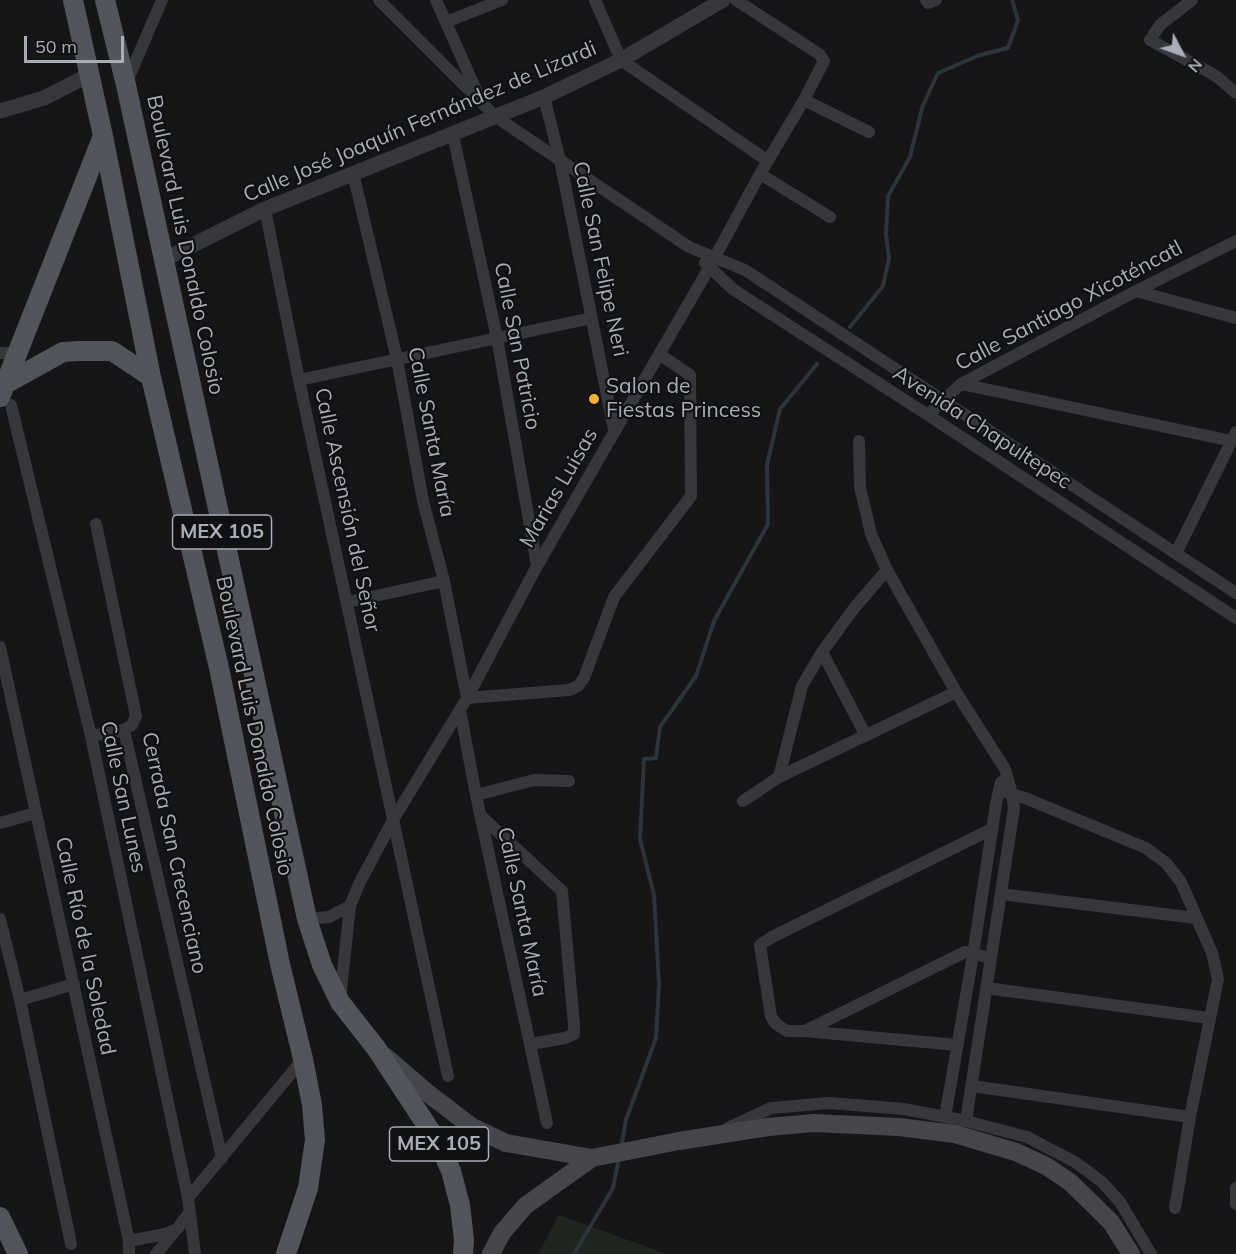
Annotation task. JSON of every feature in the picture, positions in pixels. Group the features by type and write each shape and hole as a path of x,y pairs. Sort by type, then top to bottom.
{"main road":[{"name":"Boulevard Luis Donaldo Colosio","path":"72,0 103,136 151,377 219,668 280,964 312,1105 315,1140 308,1188 286,1254"},
{"name":"Boulevard Luis Donaldo Colosio","path":"105,0 126,85 307,920 322,965 340,1002 376,1048"},
{"path":"6,395 9,353 103,136"},
{"path":"6,395 63,352 112,351 151,377"},
{"name":"MEX 105","path":"376,1048 429,1094 472,1127 506,1143 599,1157 679,1141 768,1127 814,1123 899,1127 955,1134 1016,1152 1046,1166 1070,1182 1111,1222 1120,1246 1131,1254"},
{"name":"MEX 105","path":"376,1048 439,1144 447,1162 460,1205 463,1254"},
{"name":"MEX 105","path":"491,1254 502,1233 525,1206 599,1157"},
{"path":"0,1217 18,1254"}],"street":[{"path":"126,85 162,0"},
{"path":"379,0 496,117 712,262"},
{"path":"436,0 479,99"},
{"path":"446,22 502,0"},
{"path":"595,0 621,60 768,161"},
{"name":"Calle José Joaquín Fernández de Lizardi","path":"163,260 265,208 544,97 621,60 723,0"},
{"name":"Marias Luisas","path":"340,1002 350,906 359,884 393,820 468,698 537,566 825,61 819,54 736,0"},
{"path":"926,0 928,3 936,0"},
{"path":"1192,0 1160,25 1150,40 1216,76 1236,93"},
{"path":"0,111 44,98 89,75"},
{"name":"Calle San Felipe Neri","path":"544,97 560,160 614,430"},
{"path":"804,100 869,132"},
{"name":"Calle San Patricio","path":"453,135 497,338 537,566"},
{"name":"Calle Santa María","path":"353,173 397,359 423,501 444,581 468,698"},
{"path":"760,174 831,217"},
{"name":"Calle Ascensión del Señor","path":"265,208 299,380 448,1076"},
{"name":"Calle Santiago Xicoténcatl","path":"928,415 961,384 1136,291 1236,242"},
{"name":"Avenida Chapultepec","path":"712,262 745,270 1235,591"},
{"name":"Avenida Chapultepec","path":"712,262 734,291 928,415 1236,618"},
{"path":"1136,291 1236,318"},
{"path":"299,380 592,318"},
{"path":"468,698 569,690 578,686 584,678 614,597 691,496 690,375 658,354"},
{"path":"961,384 1234,436 1176,553"},
{"name":"Calle San Lunes","path":"6,395 91,736 188,1198 195,1254"},
{"path":"859,441 860,487 871,534 887,570 956,692 1005,769 1012,794 1014,808 966,1121"},
{"name":"Cerrada San Crecenciano","path":"96,524 136,716 132,725 124,730 222,1158"},
{"path":"779,777 802,686 822,652 855,607 887,570"},
{"path":"348,602 444,581"},
{"name":"Calle Río de la Soledad","path":"0,647 129,1241 129,1254"},
{"path":"822,652 865,734"},
{"path":"742,801 779,777 956,692"},
{"name":"Calle Santa María","path":"460,710 476,795 547,1123"},
{"path":"91,736 124,730"},
{"path":"945,1117 992,829 1005,769"},
{"path":"476,795 534,780 569,781"},
{"path":"999,789 1146,848 1166,863 1181,882 1212,953 1218,979 1190,1117 1175,1208"},
{"path":"0,823 36,813"},
{"path":"481,816 562,891 573,1034 565,1038 531,1044"},
{"path":"957,1045 804,1031 787,1032 776,1024 771,1016 760,945 782,931 992,829"},
{"path":"1001,894 1196,918"},
{"path":"307,920 329,917 350,906"},
{"path":"0,919 20,1000 71,1244"},
{"path":"804,1031 965,952 991,958"},
{"path":"20,1000 74,984"},
{"path":"986,988 1209,1018"},
{"path":"188,1198 303,1059"},
{"path":"972,1086 1190,1117"},
{"path":"706,1137 771,1108 829,1103 904,1109 966,1121 1027,1137 1075,1162 1101,1182 1120,1202 1151,1254"},
{"path":"1236,1188 1236,1204"},
{"path":"156,1254 190,1212"},
{"path":"129,1241 165,1234 177,1229"}],"shaded area":[{"path":"559,1215 664,1253 664,1254 538,1254"}],"waterway":[{"path":"850,327 883,286 889,258 886,234 888,196 910,157 923,105 938,73 980,55 1008,48 1018,20 1012,0"},
{"path":"621,1148 626,1120 656,1038 659,984 654,895 640,839 644,759 656,758 660,727 696,676 714,621 768,524 767,465 780,409 817,364"},
{"path":"574,1254 613,1188 619,1158"}],"place":[{"name":"Salon de Fiestas Princess","path":"594,399"}]}
